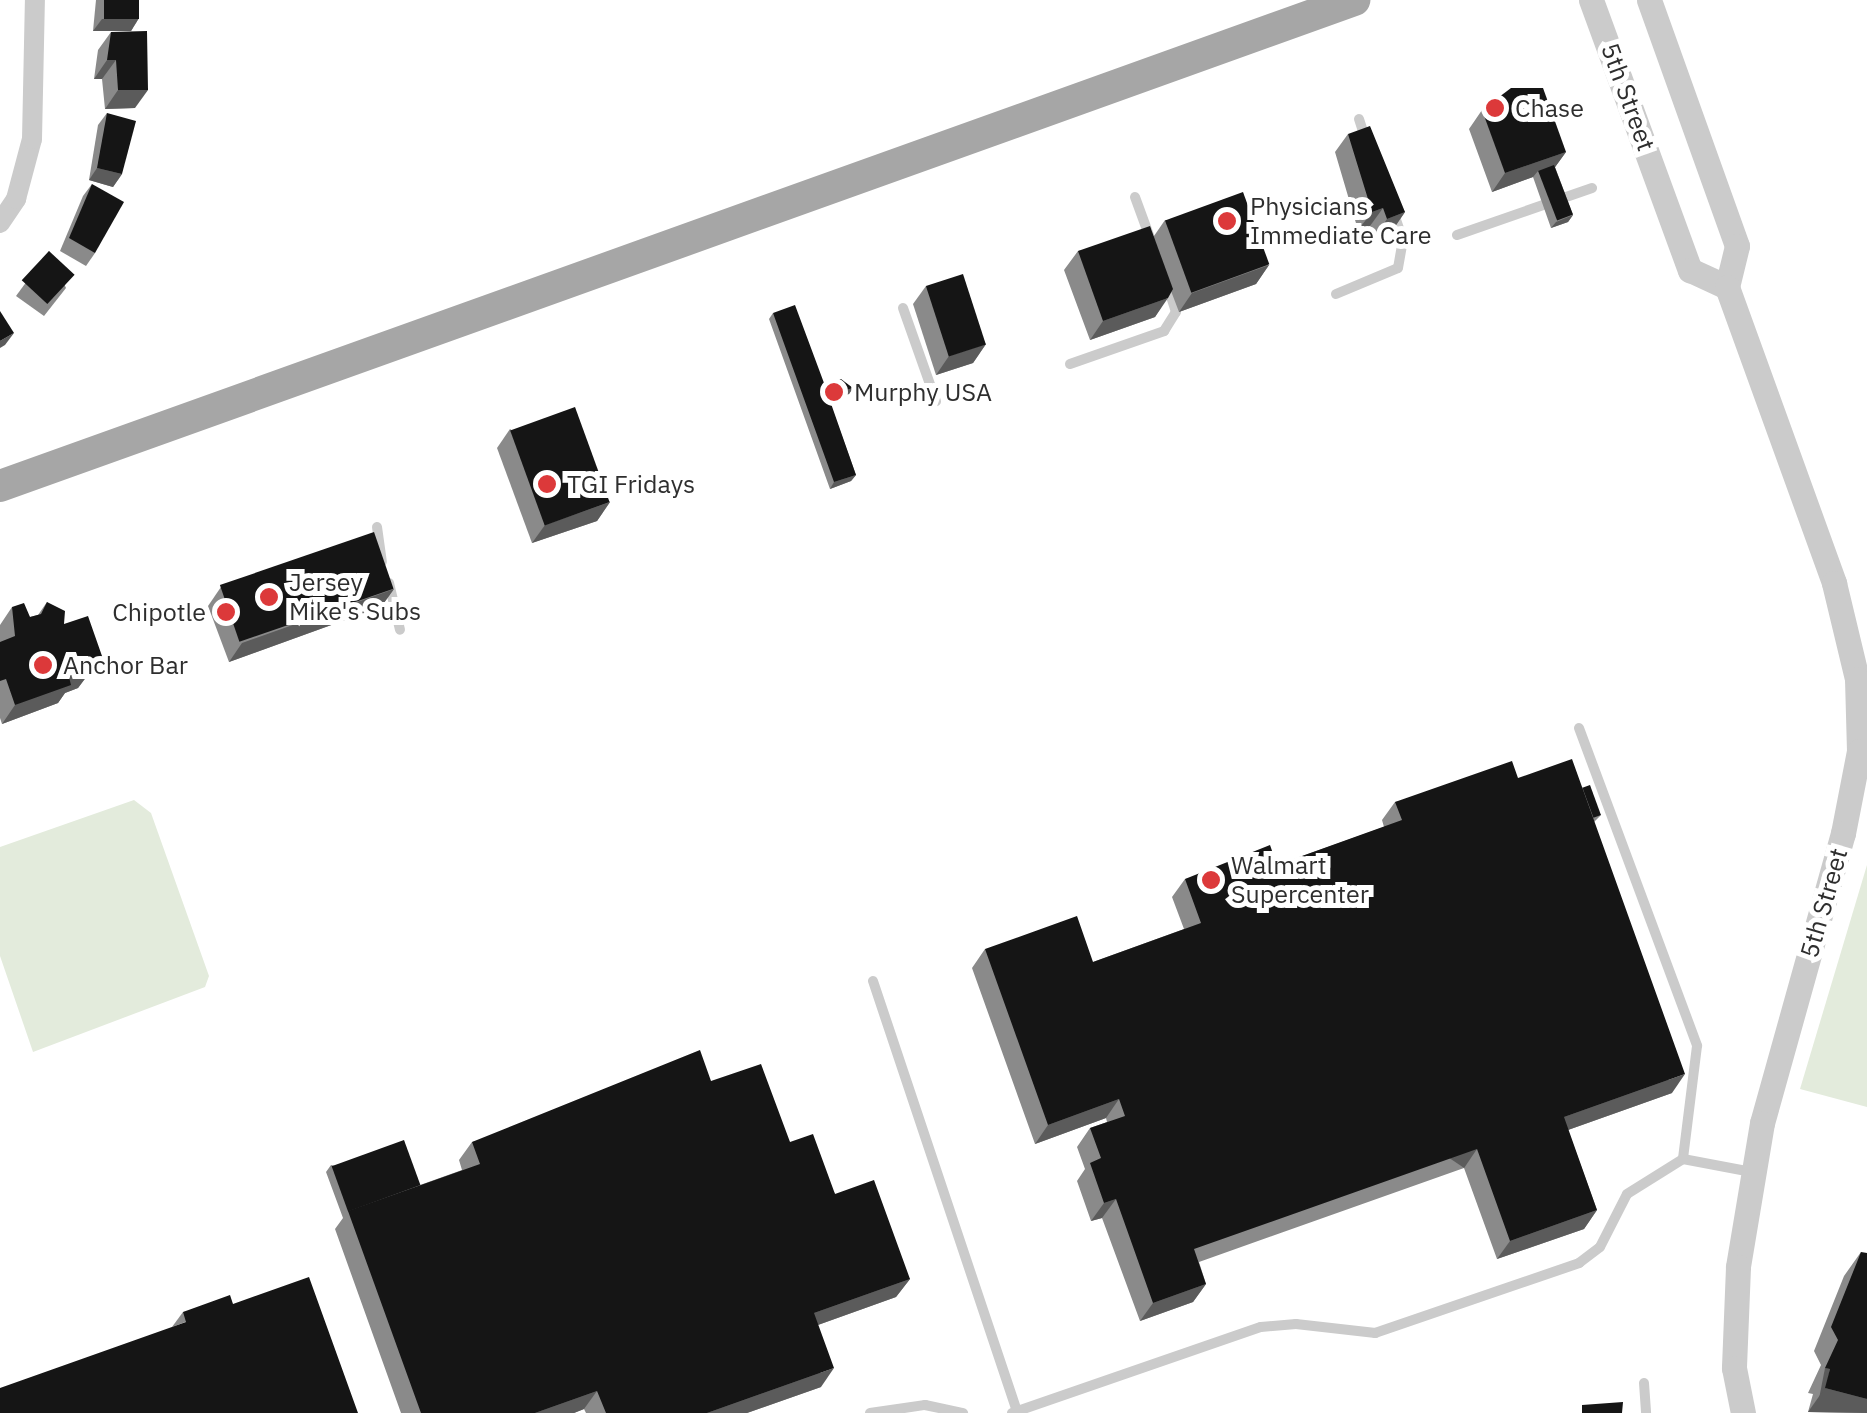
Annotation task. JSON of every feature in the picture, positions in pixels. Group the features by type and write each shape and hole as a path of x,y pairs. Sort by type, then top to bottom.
{"main road":[{"path":"0,486 1354,0"}],"street":[{"path":"0,222 16,199 32,139 35,0"},
{"name":"5th Street","path":"1591,0 1690,270 1728,287"},
{"name":"5th Street","path":"1649,0 1737,246 1728,287 1834,583 1856,679 1859,751 1844,833 1754,1172 1738,1267 1734,1368 1743,1413"}],"lane":[{"path":"1359,120 1371,154"},
{"path":"1456,235 1592,188"},
{"path":"1135,197 1153,248"},
{"path":"1336,294 1398,268 1403,240 1390,206"},
{"path":"1070,364 1174,322 1160,265"},
{"path":"903,308 936,401"},
{"path":"377,527 400,630"},
{"path":"1579,728 1697,1046 1683,1159"},
{"path":"873,981 1014,1413 1261,1327 1296,1324 1375,1333 1579,1263 1600,1247 1627,1194 1683,1159 1754,1172"},
{"path":"1644,1383 1646,1413"},
{"path":"870,1413 925,1405 963,1413"}],"green space":[{"path":"134,800 151,813 209,976 205,987 33,1052 0,956 0,847"},
{"path":"1867,865 1867,1107 1800,1089"}],"building":[{"path":"104,0 139,0 139,19 104,19"},
{"path":"147,31 148,90 118,90 116,60 107,60 111,32"},
{"path":"1511,88 1543,88 1566,152 1505,173 1482,110"},
{"path":"107,113 136,121 122,174 97,168"},
{"path":"1370,126 1405,212 1387,219 1383,208 1372,212 1348,134"},
{"path":"1554,165 1573,214 1557,221 1538,171"},
{"path":"92,184 124,202 95,253 69,238"},
{"path":"1243,192 1269,264 1191,293 1165,220"},
{"path":"1150,226 1173,289 1168,298 1103,321 1078,251"},
{"path":"49,251 75,275 47,304 22,280"},
{"path":"963,274 986,344 949,356 926,286"},
{"name":"Murphy USA","path":"795,305 824,383 841,379 853,388 828,395 856,475 834,482 773,313"},
{"path":"0,311 14,333 0,341"},
{"name":"TGI Fridays","path":"575,407 610,502 545,526 510,431"},
{"path":"374,532 394,589 239,642 220,585"},
{"name":"Anchor Bar","path":"47,602 65,611 64,624 88,616 102,656 88,660 92,670 69,677 71,685 15,705 6,679 0,681 0,642 15,636 12,607 24,603 30,617 41,614"},
{"path":"1572,759 1685,1074 1564,1117 1597,1210 1510,1241 1477,1149 1194,1249 1206,1284 1153,1303 1116,1199 1104,1203 1090,1163 1101,1158 1090,1128 1125,1116 1119,1099 1048,1125 985,949 1077,916 1093,962 1201,923 1185,879 1270,845 1277,865 1402,820 1395,802 1512,761 1518,778"},
{"path":"1590,785 1601,815 1593,818 1582,788"},
{"path":"700,1050 711,1081 761,1064 790,1142 813,1134 835,1194 874,1180 910,1279 814,1313 834,1368 707,1413 606,1413 597,1391 535,1413 421,1413 348,1211 480,1164 472,1142"},
{"path":"404,1140 420,1185 348,1211 332,1166"},
{"path":"1861,1252 1867,1253 1867,1399 1825,1388 1830,1369 1825,1368 1838,1340 1831,1327"},
{"path":"309,1277 358,1413 0,1413 0,1388 186,1322 183,1312 230,1295 233,1304"},
{"path":"1623,1402 1622,1413 1582,1413 1582,1405"}],"place":[{"name":"Chase","path":"1495,108"},
{"name":"Physicians Immediate Care","path":"1227,221"},
{"name":"Murphy USA","path":"834,392"},
{"name":"TGI Fridays","path":"547,484"},
{"name":"Jersey Mike's Subs","path":"269,597"},
{"name":"Chipotle","path":"226,612"},
{"name":"Anchor Bar","path":"43,665"},
{"name":"Walmart Supercenter","path":"1211,880"}]}
